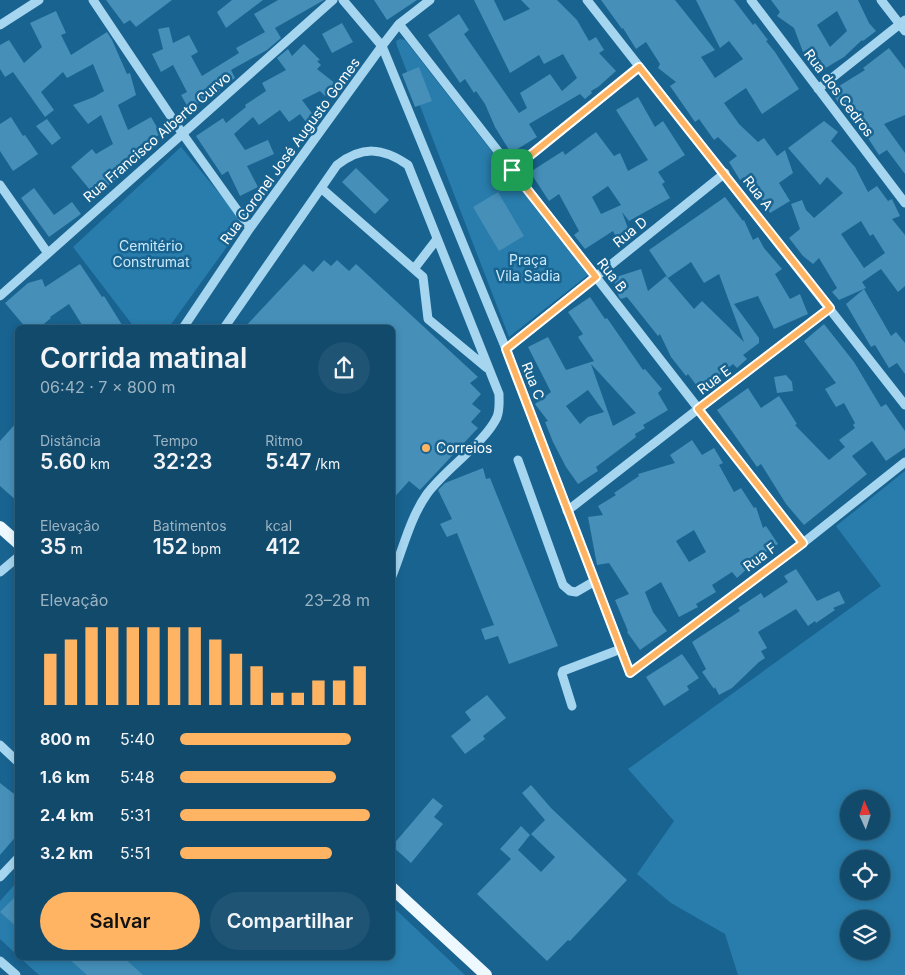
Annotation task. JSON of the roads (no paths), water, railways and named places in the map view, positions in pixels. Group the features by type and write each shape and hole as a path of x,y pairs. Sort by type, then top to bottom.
{"main road":[{"path":"0,527 15,541"},
{"path":"395,891 486,975"}],"street":[{"path":"0,25 38,0"},
{"path":"93,0 182,133 250,228"},
{"name":"Rua Francisco Alberto Curvo","path":"0,296 47,252 333,0"},
{"name":"Rua C","path":"343,0 382,46 506,349 630,673"},
{"name":"Rua Coronel José Augusto Gomes","path":"184,325 250,228 382,46 399,24 430,0"},
{"name":"Rua A","path":"587,0 725,173 905,405"},
{"name":"Rua dos Cedros","path":"751,0 905,203"},
{"path":"818,89 903,25 881,0"},
{"name":"Rua B","path":"399,24 803,543"},
{"path":"512,170 639,67"},
{"path":"226,325 337,165 349,156 363,152 379,152 395,156 408,166 499,394 500,405 496,417 484,436 440,478 426,495 413,520 395,568"},
{"name":"Rua D","path":"506,349 725,173"},
{"path":"0,186 47,252"},
{"path":"321,188 423,277 428,319 489,370"},
{"path":"414,269 437,239"},
{"name":"Rua E","path":"567,511 830,308"},
{"path":"518,460 563,585 570,592 576,592 595,581"},
{"name":"Rua F","path":"630,673 803,543 905,462"},
{"path":"0,572 15,560"},
{"path":"572,706 562,674 563,671 621,649"},
{"path":"0,745 15,759"},
{"path":"0,877 15,861"},
{"path":"0,961 16,975"}],"place":[{"name":"Correios","path":"426,448"}],"park label":[{"name":"Cemitério Construmat","path":"151,254"},
{"name":"Praça Vila Sadia","path":"528,268"}]}
